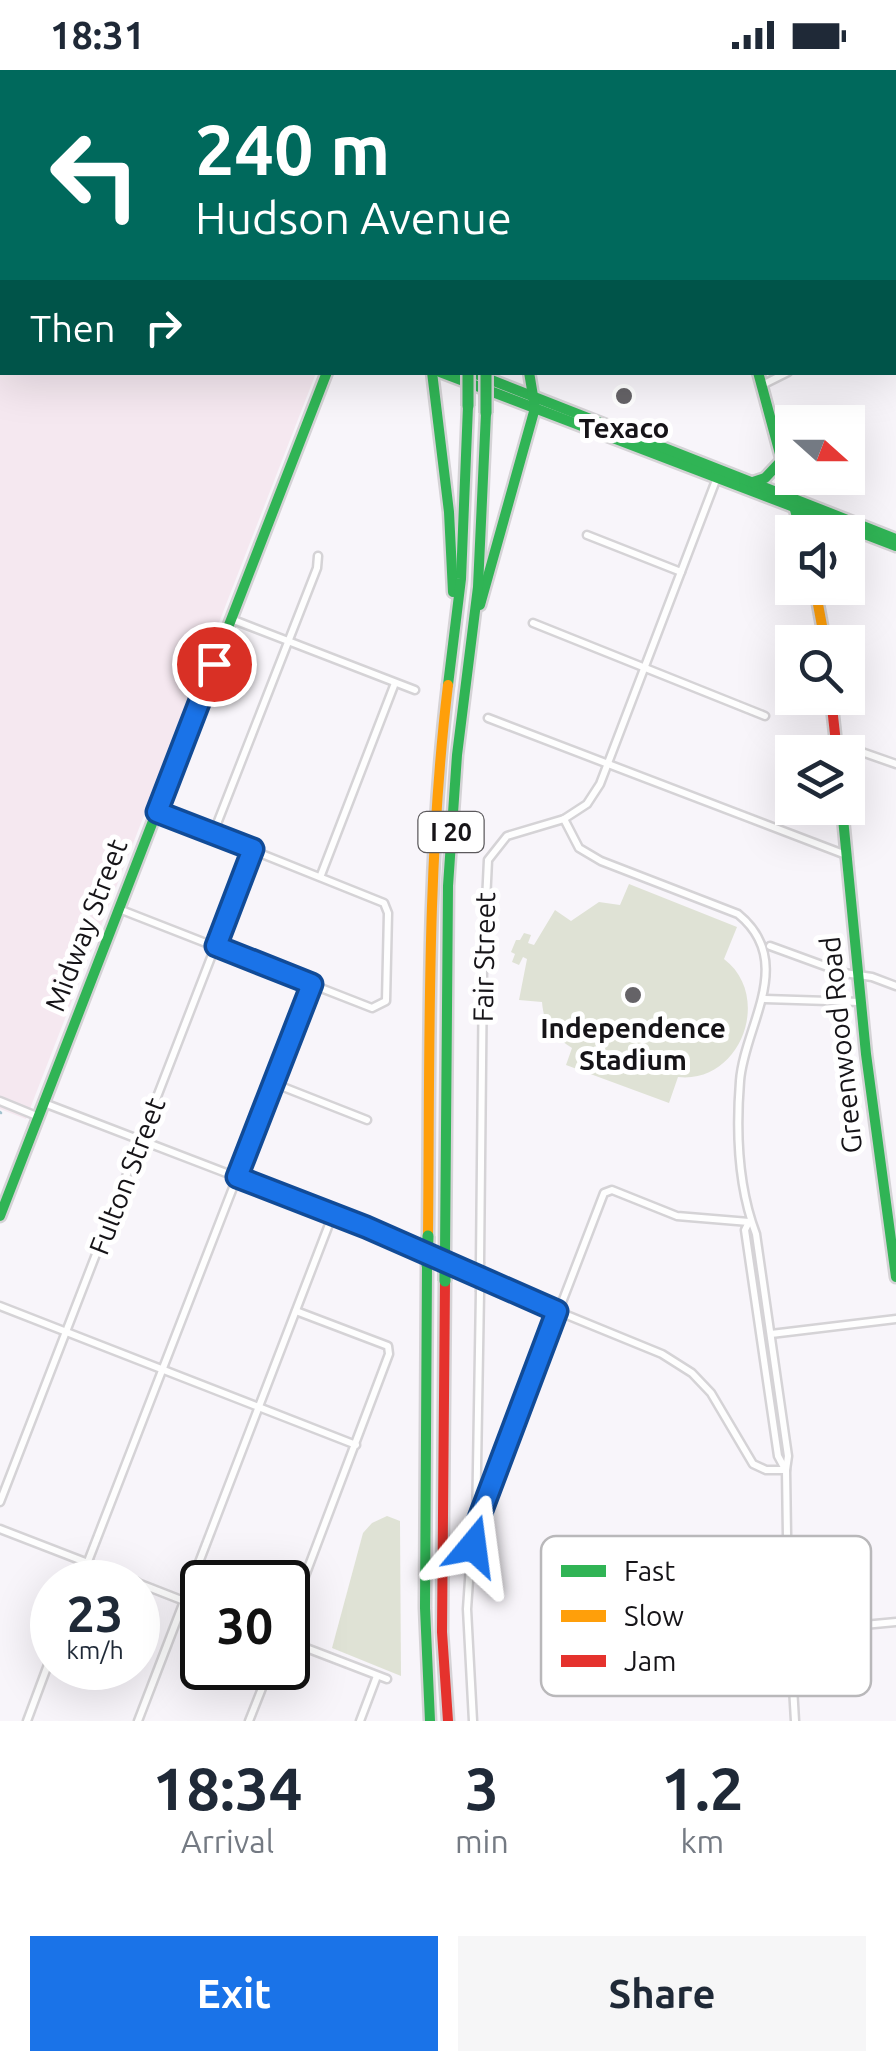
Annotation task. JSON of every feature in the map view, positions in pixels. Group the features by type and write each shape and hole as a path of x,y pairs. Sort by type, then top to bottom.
{"main road":[{"name":"Midway Street","path":"0,1216 326,375"},
{"path":"432,375 456,624"},
{"path":"449,375 534,403 896,542"},
{"name":"I 20","path":"430,1721 425,1608 431,872 437,779 465,524 470,375"},
{"path":"476,375 534,403"},
{"name":"I 20","path":"448,1721 442,1632 449,870 457,755 475,618 482,526 486,375"},
{"path":"475,618 534,403 529,375"},
{"path":"760,379 775,434"},
{"path":"752,482 764,478 775,467"},
{"path":"718,474 752,482 794,504"},
{"path":"792,495 797,515"},
{"name":"Greenwood Road","path":"843,825 860,1002 896,1277"}],"street":[{"path":"718,474 608,764 587,804 564,820 580,848 601,861 724,906 745,920 759,942 766,972 765,999 745,1051 739,1132 749,1222 756,1234 788,1456 787,1536"},
{"path":"586,535 682,572"},
{"path":"213,834 317,568 318,556"},
{"path":"231,619 415,690"},
{"path":"533,622 765,716"},
{"path":"320,876 396,683"},
{"path":"488,718 846,855"},
{"path":"865,756 896,764"},
{"path":"120,909 372,1008 384,1005 387,909 378,899 157,812"},
{"name":"Fair Street","path":"476,1526 485,876 491,854 508,836 564,820"},
{"name":"Fulton Street","path":"0,1502 253,849"},
{"path":"770,946 896,986"},
{"path":"90,1560 312,984"},
{"path":"765,999 860,1002"},
{"path":"273,1083 367,1120"},
{"path":"0,1101 39,1117"},
{"path":"44,1103 333,1214 662,1354 684,1367 718,1402 753,1464 766,1470 786,1470"},
{"path":"472,1721 468,1582 476,1526 604,1193 608,1190 678,1216 749,1222"},
{"path":"200,1560 333,1214"},
{"path":"749,1222 745,1230 778,1456 786,1470"},
{"path":"0,1306 356,1444"},
{"path":"296,1311 388,1346 388,1360 310,1564"},
{"path":"772,1334 896,1319"},
{"path":"0,1529 78,1560"},
{"path":"138,1721 180,1611"},
{"path":"871,1624 896,1622"},
{"path":"310,1649 386,1679"},
{"path":"360,1721 378,1676"},
{"path":"27,1721 39,1690"},
{"path":"249,1721 261,1690"},
{"path":"793,1696 794,1721"}],"shaded area":[{"path":"0,375 315,375 26,1119 0,1109"},
{"name":"Independence Stadium","path":"629,884 737,927 724,959 739,975 746,994 748,1014 743,1034 719,1067 700,1075 678,1077 669,1103 566,1065 572,1048 551,1029 542,1002 519,1000 527,959 523,957 519,965 512,962 516,940 524,933 531,935 528,943 534,945 555,910 571,921 599,902 620,905"},
{"path":"387,1516 400,1521 401,1676 332,1648 363,1533"}],"traffic: fast":[{"path":"0,1216 326,375"},
{"path":"432,375 449,512 453,592"},
{"path":"448,375 896,546"},
{"path":"468,375 468,406"},
{"path":"479,375 896,539"},
{"path":"486,375 486,413"},
{"path":"480,605 535,408 530,375"},
{"path":"759,375 796,515"},
{"path":"448,685 461,579 468,406"},
{"path":"445,1253 448,886 457,755 478,587 486,413"},
{"path":"753,482 765,478 775,467"},
{"path":"844,825 866,1054 896,1277"},
{"path":"427,1265 428,1236"},
{"path":"445,1253 445,1281"},
{"path":"427,1265 425,1608 430,1721"}],"traffic: slow":[{"path":"818,605 822,625"},
{"path":"428,1236 433,891 448,685"}],"traffic: jam":[{"path":"833,715 835,735"},
{"path":"445,1281 442,1632 448,1721"}],"place":[{"name":"Texaco","path":"624,396"},
{"name":"Independence Stadium","path":"633,995"}],"route":[{"path":"214,664 157,812 253,849 216,946 312,984 237,1177 366,1227 557,1311 476,1526 473,1546"}]}
